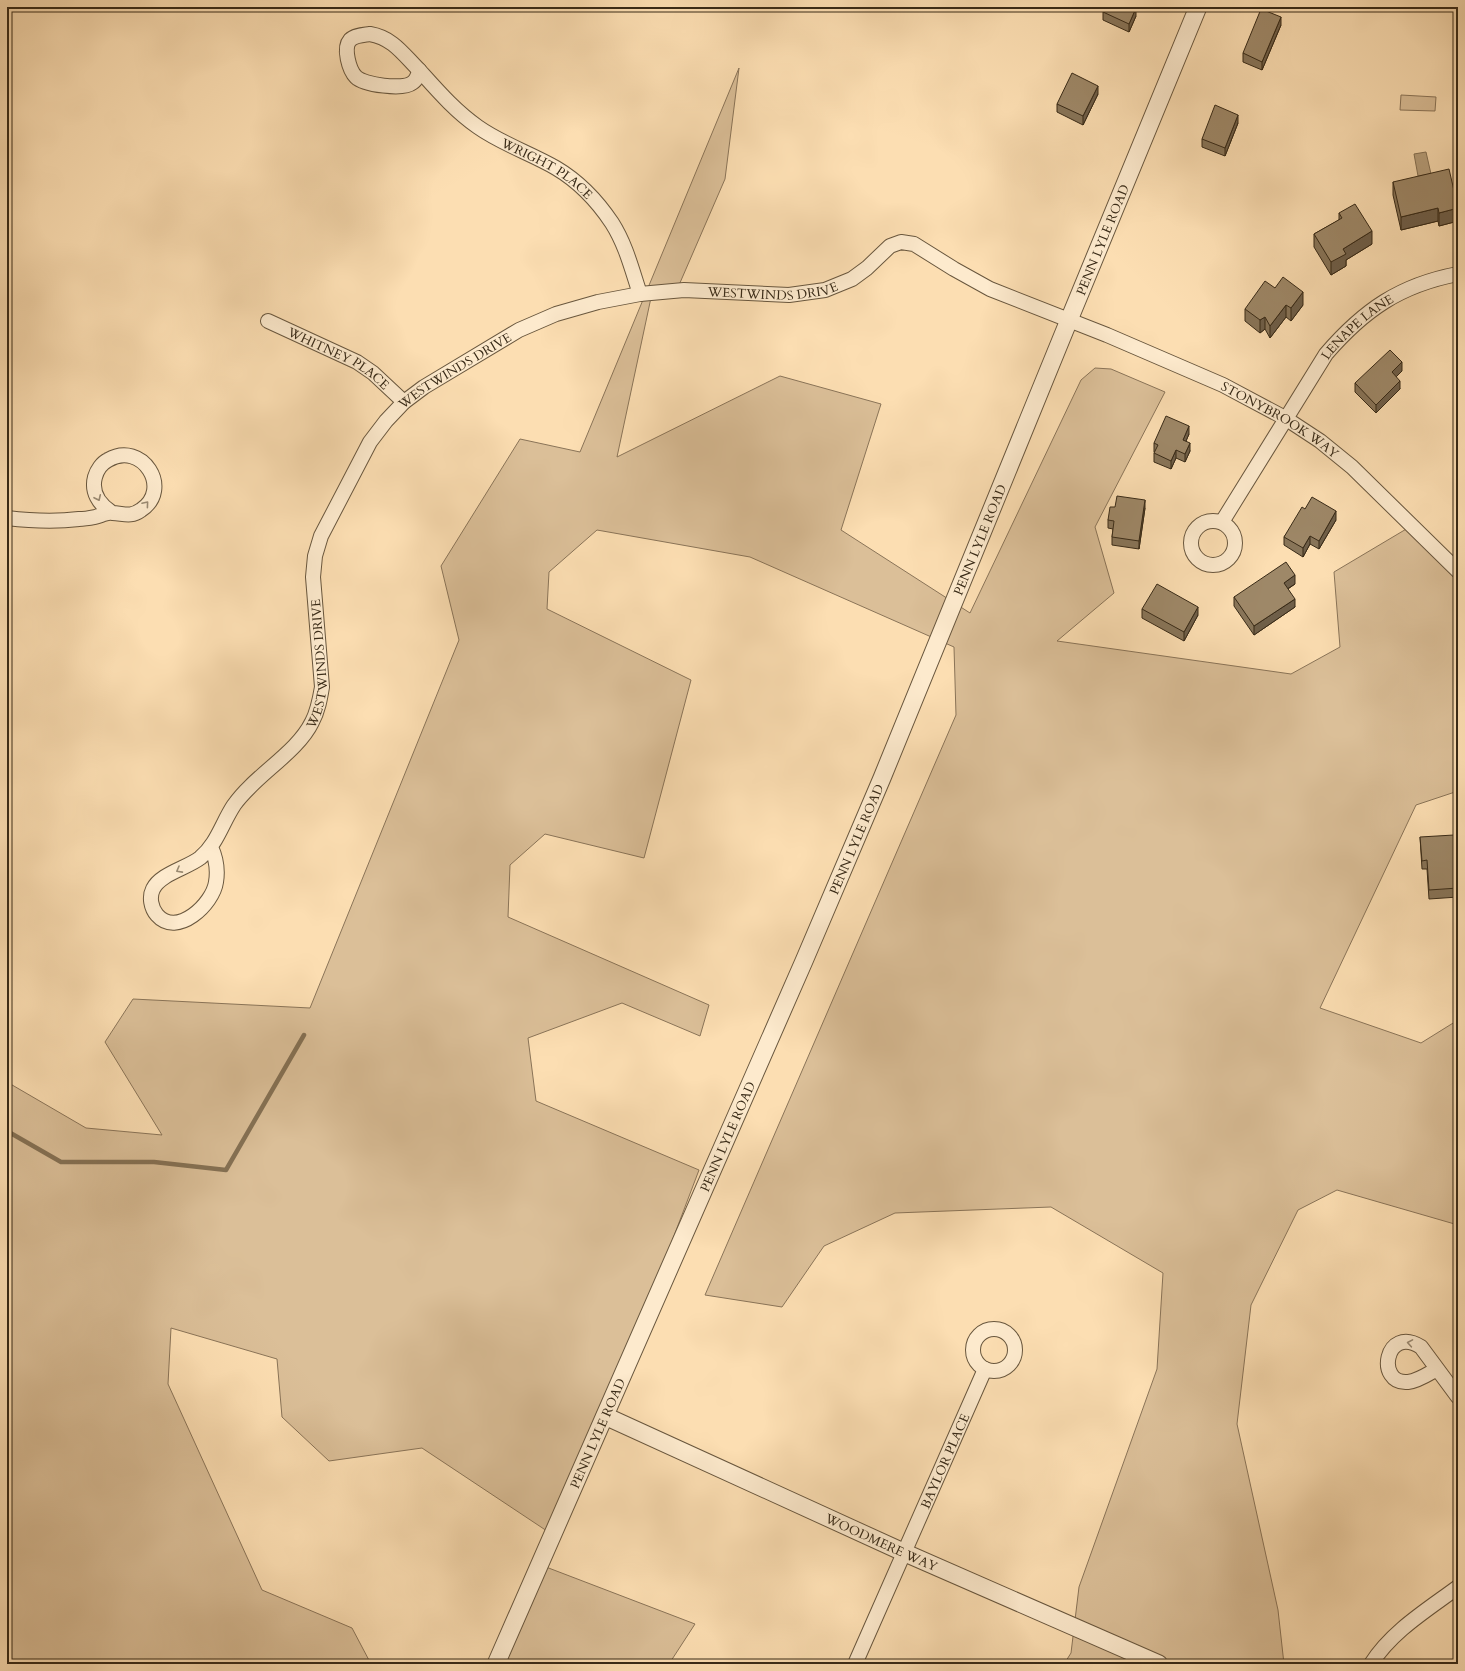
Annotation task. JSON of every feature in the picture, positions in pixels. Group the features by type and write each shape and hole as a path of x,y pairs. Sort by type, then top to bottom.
{"street":[{"name":"PENN LYLE ROAD","path":"496,1664 801,968 882,778 1198,7"},
{"name":"WRIGHT PLACE","path":"419,70 413,83 406,86 384,86 364,82 356,77 351,70 347,55 347,45 351,39 359,35 370,34 381,36 391,41 419,70 453,107 478,127 505,143 557,169 579,185 612,223 624,244 640,294"},
{"name":"WESTWINDS DRIVE","path":"211,847 234,806 248,788 301,739 312,722 319,705 322,687 313,577 315,556 321,536 370,442 386,421 404,402 424,387 519,330 556,314 598,302 640,294 684,290 789,295 825,290 852,279 867,268 890,246 901,242 914,244 990,289 1069,320"},
{"name":"LENAPE LANE","path":"1222,522 1326,354 1345,332 1367,312 1389,298 1415,285 1439,277 1458,274"},
{"name":"STONYBROOK WAY","path":"1069,320 1223,385 1285,418 1320,441 1352,467 1458,571"},
{"name":"WHITNEY PLACE","path":"268,321 357,362 373,373 404,402"},
{"path":"7,518 35,521 62,521 94,517 111,512 120,515 131,514 141,510 149,502 154,492 154,481 150,470 144,462 134,457 125,455 113,457 104,462 97,472 94,486 97,499 111,512"},
{"path":"211,847 217,868 216,884 211,897 193,916 177,922 164,920 157,915 152,907 150,898 153,889 159,881 199,858 211,847"},
{"name":"BAYLOR PLACE","path":"855,1664 903,1552 985,1369"},
{"path":"1437,1369 1458,1397"},
{"name":"WOODMERE WAY","path":"604,1416 903,1552 1159,1664"},
{"path":"1371,1664 1379,1652 1395,1634 1458,1587"}],"shaded area":[{"path":"739,68 725,179 676,292 652,293 617,457 780,376 881,404 841,530 970,613 1081,380 1095,368 1111,369 1165,392 1095,527 1114,593 1057,641 1291,674 1340,647 1334,572 1413,525 1458,570 1458,791 1416,805 1320,1008 1421,1043 1458,1020 1458,1225 1337,1190 1298,1210 1251,1305 1237,1424 1278,1610 1284,1664 1064,1664 1071,1653 1079,1587 1157,1369 1163,1273 1051,1207 895,1213 824,1246 782,1307 705,1295 956,715 954,647 750,557 597,530 549,572 547,609 691,680 644,858 545,834 510,865 508,917 709,1005 700,1036 622,1003 528,1038 536,1101 699,1170 559,1539 422,1448 329,1461 282,1417 277,1359 171,1328 168,1384 262,1590 352,1628 371,1664 7,1664 7,1082 86,1128 162,1135 105,1042 133,999 310,1008 459,640 441,566 520,439 580,452"},
{"path":"1401,95 1436,97 1435,111 1400,110"},
{"path":"1426,152 1431,174 1418,176 1414,154"},
{"path":"546,1567 695,1624 669,1664 502,1664"}],"building":[{"path":"1105,7 1136,8 1129,24 1103,12"},
{"path":"1261,9 1281,17 1262,62 1243,53"},
{"path":"1072,73 1098,86 1083,116 1057,104"},
{"path":"1215,105 1238,115 1225,148 1202,139"},
{"path":"1449,169 1458,208 1439,213 1438,208 1401,217 1393,182"},
{"path":"1355,204 1372,231 1343,249 1346,254 1331,262 1314,234 1342,218 1339,213"},
{"path":"1283,277 1303,292 1291,308 1286,305 1270,326 1265,317 1260,320 1245,309 1265,281 1275,288"},
{"path":"1390,350 1402,362 1392,372 1400,381 1376,405 1355,383"},
{"path":"1166,416 1189,426 1183,440 1190,443 1185,454 1176,450 1171,461 1154,453 1158,445 1154,443"},
{"path":"1117,496 1145,500 1139,541 1112,537 1114,521 1108,520 1110,507 1115,507"},
{"path":"1312,497 1336,511 1319,541 1310,536 1303,548 1284,537 1302,507 1305,509"},
{"path":"1286,562 1295,575 1284,583 1295,599 1254,626 1234,597"},
{"path":"1157,584 1198,607 1184,632 1142,609"},
{"path":"1454,835 1458,888 1429,890 1427,860 1422,861 1420,837"}],"waterway":[{"path":"7,1131 61,1162 154,1162 226,1170 304,1035"}]}
